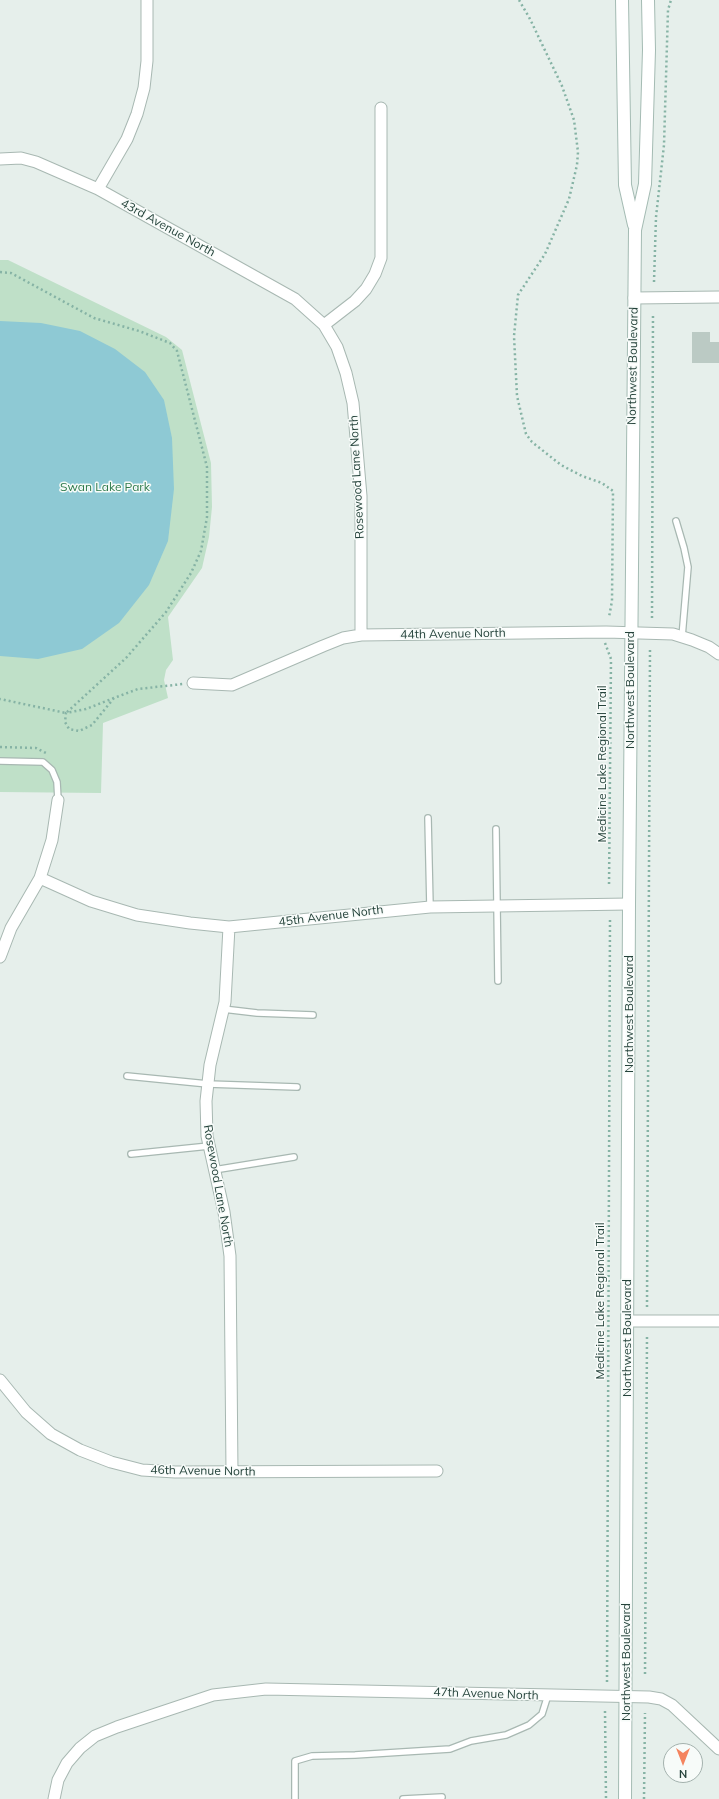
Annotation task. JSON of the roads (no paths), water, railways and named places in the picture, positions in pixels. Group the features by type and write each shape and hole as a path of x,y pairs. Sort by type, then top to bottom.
{"main road":[{"name":"Northwest Boulevard","path":"622,0 626,185 635,230"},
{"name":"Northwest Boulevard","path":"625,1799 629,904 634,298 635,230 645,184 649,50 648,0"}],"street":[{"path":"98,190 127,139 137,114 144,88 147,61 147,0"},
{"path":"324,326 355,301 366,289 376,274 381,258 381,108"},
{"name":"43rd Avenue North","path":"0,159 21,158 36,162 98,190 285,292 309,310 324,326"},
{"path":"634,298 719,297"},
{"name":"Rosewood Lane North","path":"324,326 337,347 346,373 353,403 360,496 362,635"},
{"name":"44th Avenue North","path":"193,683 232,685 322,646 343,638 362,635 631,632 673,634 709,647 719,654"},
{"path":"0,957 11,928 40,878 52,840 58,800"},
{"name":"45th Avenue North","path":"40,878 91,901 137,915 229,927 430,907 629,904"},
{"name":"Rosewood Lane North","path":"229,927 228,972 223,1009 210,1065 206,1101 207,1136 224,1212 230,1256 232,1472"},
{"path":"628,1321 719,1321"},
{"name":"46th Avenue North","path":"0,1380 26,1412 51,1434 80,1450 110,1462 142,1470 175,1472 437,1470"},
{"name":"47th Avenue North","path":"54,1799 58,1780 67,1763 80,1748 95,1736 184,1704 214,1695 266,1689 298,1688 660,1699 672,1705 719,1749"}],"lane":[{"path":"676,521 688,567 682,637"},
{"path":"0,761 43,762 52,770 57,782 58,800"},
{"path":"428,818 430,907"},
{"path":"496,830 498,981"},
{"path":"223,1009 257,1013 314,1015"},
{"path":"127,1076 208,1084 297,1087"},
{"path":"131,1154 209,1146"},
{"path":"214,1170 294,1157"},
{"path":"295,1799 295,1760 312,1756 450,1749 471,1741 506,1735 529,1725 542,1714 548,1695"},
{"path":"402,1799 442,1798"}],"water":[{"path":"0,321 41,323 80,331 115,349 145,372 164,400 172,438 174,489 168,541 149,585 119,623 82,649 38,659 0,656"}],"park label":[{"name":"Swan Lake Park","path":"105,487"}]}
